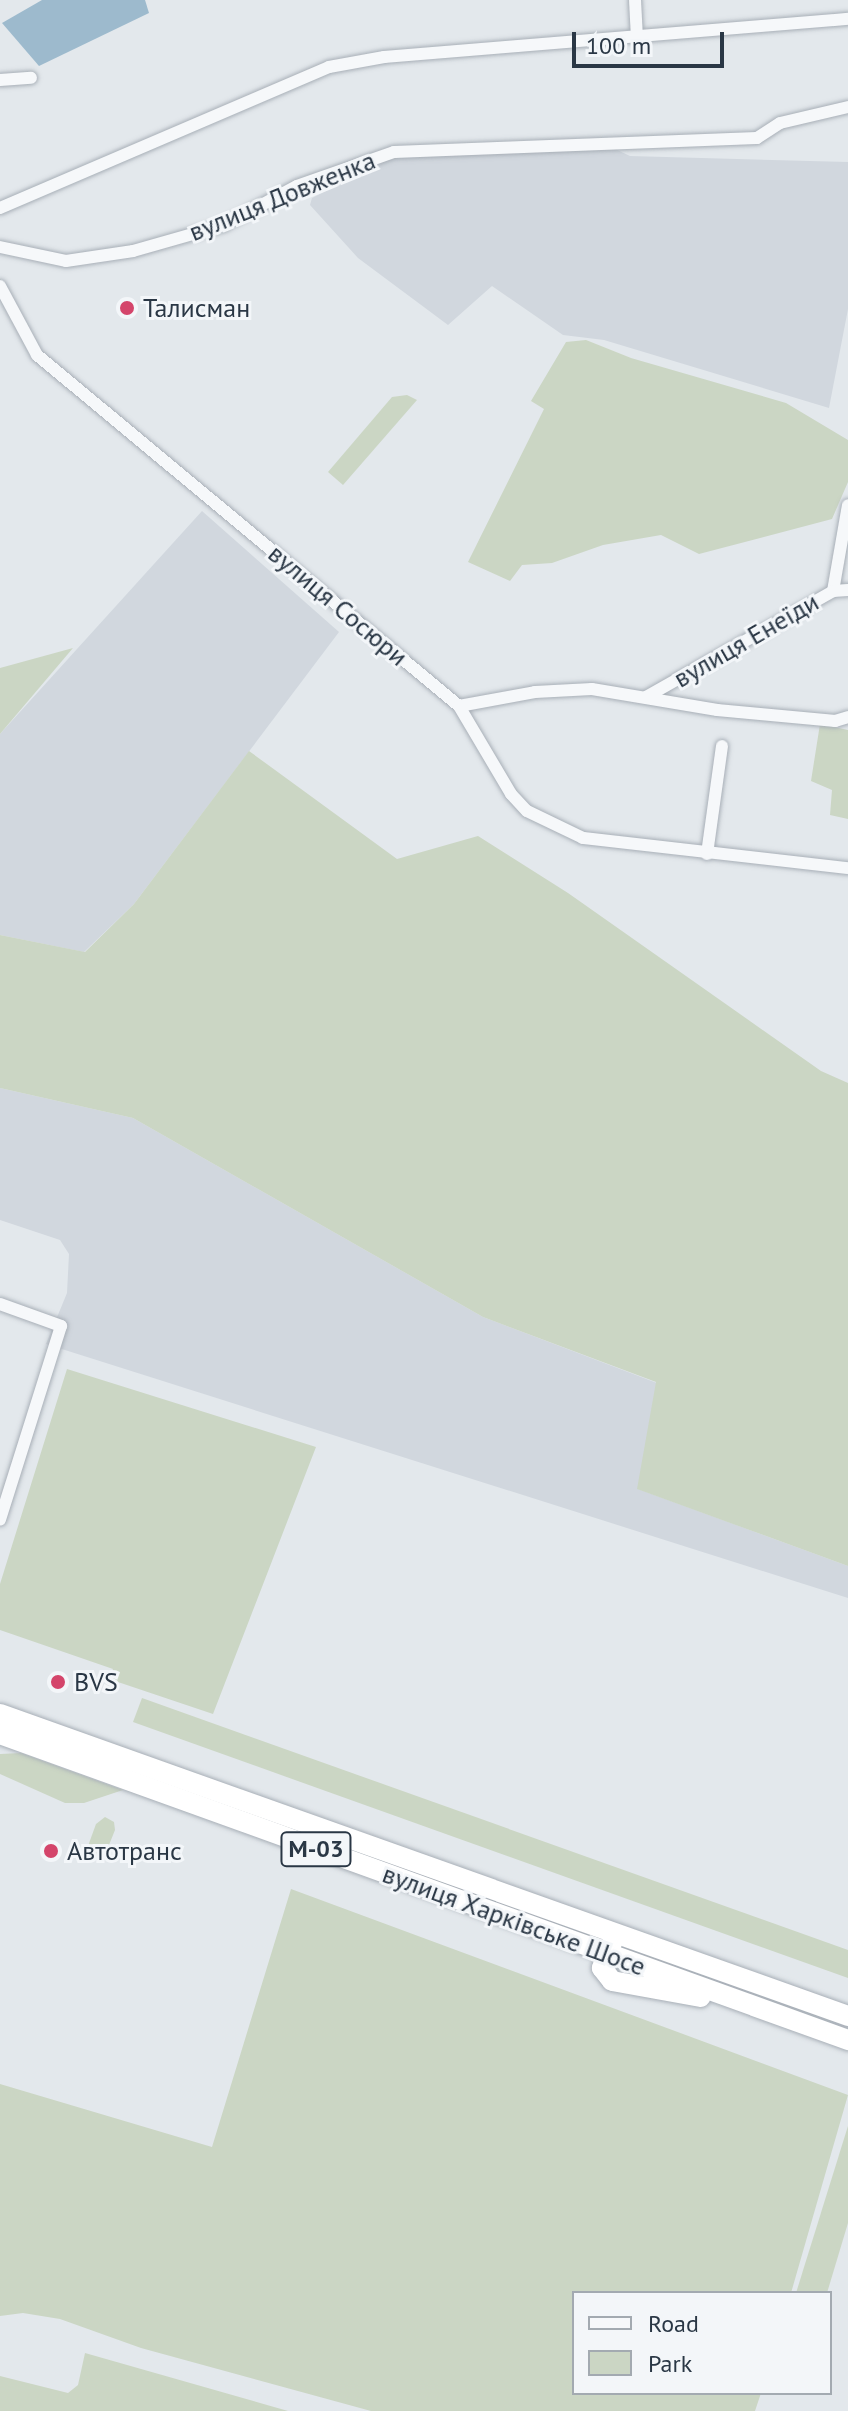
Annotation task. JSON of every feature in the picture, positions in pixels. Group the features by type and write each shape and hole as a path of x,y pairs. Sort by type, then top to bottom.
{"highway":[{"name":"вулиця Харківське Шосе","path":"0,1714 848,2016"},
{"name":"вулиця Харківське Шосе","path":"0,1734 604,1953"},
{"path":"631,1938 612,1942 604,1953 602,1968 612,1981 753,2006 848,2040"}],"street":[{"path":"635,0 637,36"},
{"path":"0,208 329,67 384,57 848,19"},
{"path":"0,80 31,78"},
{"name":"вулиця Довженка","path":"0,247 66,261 133,251 224,225 297,186 394,152 609,142 664,145 757,138 780,123 848,107"},
{"name":"вулиця Сосюри","path":"0,286 37,355 459,706 511,794 549,825 583,838 848,868"},
{"path":"833,591 848,505"},
{"name":"вулиця Енеїди","path":"646,697 833,591 848,590"},
{"path":"459,706 535,692 592,689 835,721 848,726"},
{"path":"835,721 848,717"},
{"path":"707,854 722,746"},
{"path":"0,1304 61,1326 1,1515"}],"shaded area":[{"path":"609,146 630,156 848,162 848,309 829,408 604,340 563,335 492,286 448,325 358,258 310,205 312,198 395,156"},
{"path":"202,511 339,632 134,904 84,952 0,935 0,734"},
{"path":"0,1088 133,1118 483,1317 657,1383 638,1489 848,1566 848,1598 46,1344 67,1293 69,1254 60,1240 0,1220"}],"green space":[{"path":"586,340 631,358 786,403 848,440 848,482 832,519 699,554 661,535 603,545 552,563 522,565 510,581 468,562 544,409 531,401 566,342"},
{"path":"407,395 417,400 343,485 328,472 392,397"},
{"path":"73,648 0,734 0,668"},
{"path":"820,724 848,730 848,819 830,815 832,790 811,781"},
{"path":"249,751 397,859 478,836 568,893 821,1071 848,1083 848,1566 637,1489 656,1382 483,1317 133,1118 0,1088 0,935 85,952 134,904"},
{"path":"67,1369 316,1447 213,1714 109,1679 113,1669 0,1630 0,1584"},
{"path":"142,1698 848,1950 848,1978 133,1722"},
{"path":"21,1753 123,1790 84,1803 65,1803 0,1774 0,1754"},
{"path":"105,1817 114,1822 115,1830 105,1855 94,1858 88,1846 96,1824"},
{"path":"291,1889 848,2095 792,2291 572,2291 572,2395 760,2395 755,2411 371,2411 141,2348 60,2319 23,2313 0,2316 0,2084 212,2147"},
{"path":"848,2126 848,2223 828,2291 797,2291"},
{"path":"85,2353 288,2411 0,2411 0,2376 68,2393 78,2385"}],"water":[{"path":"42,0 145,0 149,13 39,66 2,23"}],"place":[{"name":"Талисман","path":"127,308"},
{"name":"BVS","path":"58,1682"},
{"name":"Автотранс","path":"51,1851"}]}
